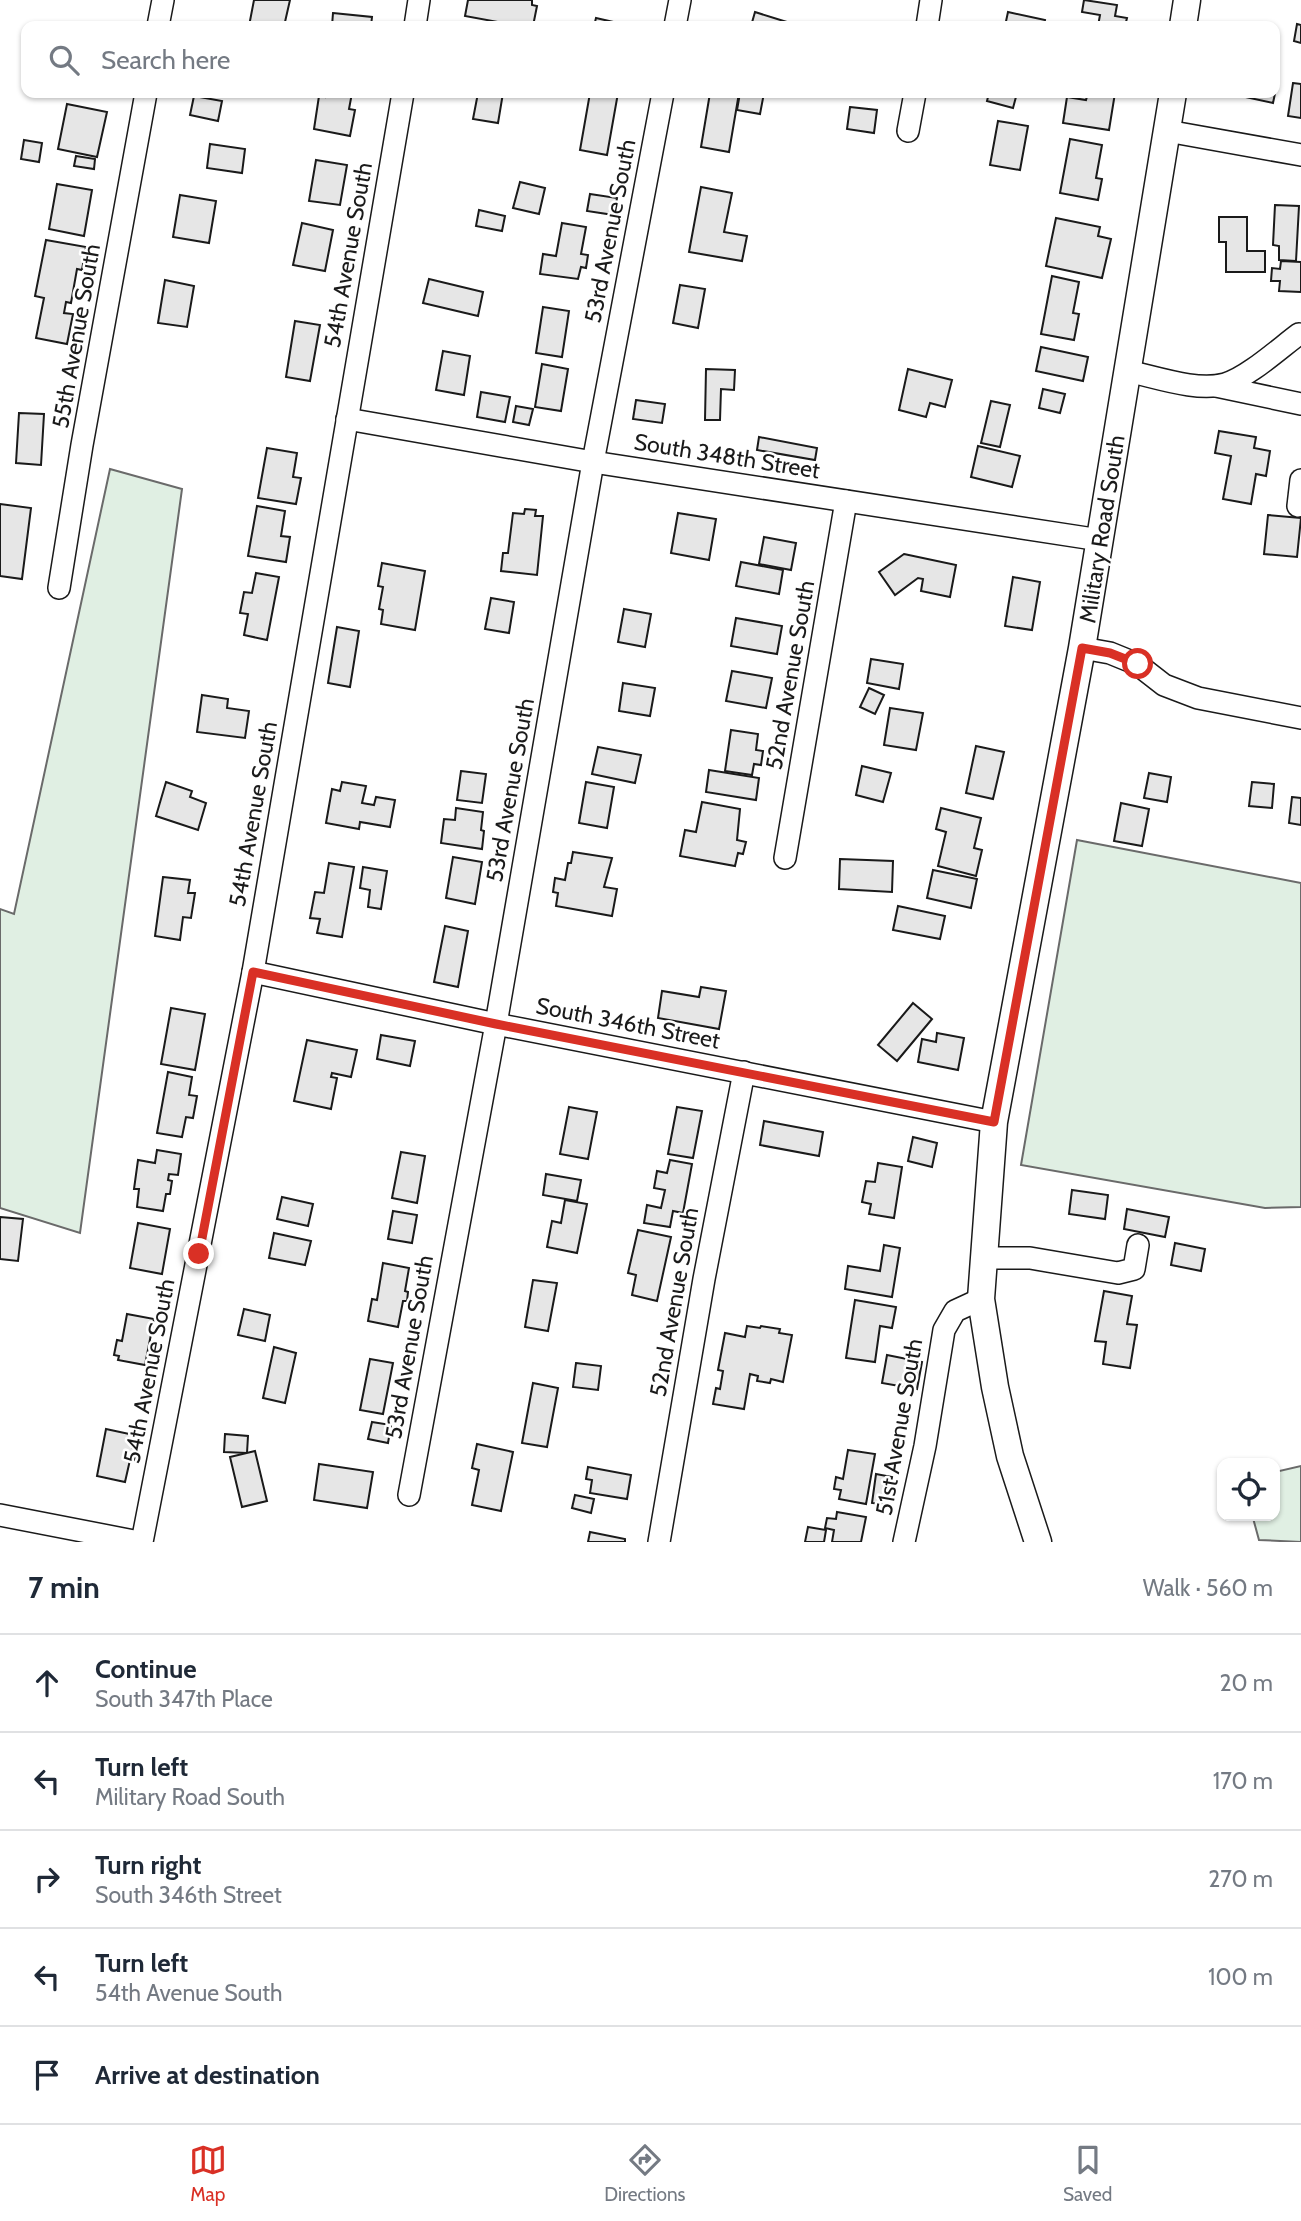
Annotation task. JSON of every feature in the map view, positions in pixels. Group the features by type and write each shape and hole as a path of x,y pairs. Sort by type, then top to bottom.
{"main road":[{"path":"1184,21 1187,0"},
{"name":"Military Road South","path":"1038,1542 1010,1456 995,1387 981,1299 994,1122 1082,648 1172,98"}],"street":[{"path":"159,21 163,0"},
{"path":"416,21 419,0"},
{"path":"676,21 680,0"},
{"path":"928,21 931,0"},
{"name":"55th Avenue South","path":"59,588 145,98"},
{"name":"54th Avenue South","path":"141,1542 253,972 402,98"},
{"name":"53rd Avenue South","path":"409,1495 496,1024 593,462 662,98"},
{"path":"908,131 914,98"},
{"path":"1167,131 1301,155"},
{"path":"1127,371 1201,387 1227,384 1260,365 1299,334"},
{"path":"1214,385 1301,404"},
{"name":"South 348th Street","path":"347,419 593,462 1100,540"},
{"path":"1298,506 1301,480"},
{"name":"52nd Avenue South","path":"785,858 846,501"},
{"path":"1082,648 1110,653 1138,664 1164,685 1198,698 1301,718"},
{"name":"South 346th Street","path":"253,972 496,1024 994,1122"},
{"name":"52nd Avenue South","path":"659,1542 704,1279 744,1072"},
{"path":"984,1258 1030,1258 1118,1273 1134,1269 1138,1245"},
{"name":"51st Avenue South","path":"904,1542 925,1446 944,1330 955,1311 981,1299"},
{"path":"0,1516 141,1542"}],"green space":[{"path":"110,469 182,489 80,1233 0,1208 0,909 14,914"},
{"path":"1077,840 1301,883 1301,1207 1265,1208 1021,1165"},
{"path":"1301,1466 1301,1542 1259,1540 1254,1521 1280,1521 1280,1471"}],"building":[{"path":"254,0 290,0 285,21 250,21"},
{"path":"468,0 532,0 532,5 537,6 534,21 492,21 465,16"},
{"path":"1084,0 1117,5 1115,16 1127,18 1126,21 1099,21 1100,15 1082,12"},
{"path":"755,12 784,21 752,21"},
{"path":"1008,12 1045,20 1045,21 1006,21"},
{"path":"333,13 372,17 372,21 332,21"},
{"path":"1297,24 1301,25 1301,43 1294,41"},
{"path":"1293,83 1301,84 1301,118 1288,116"},
{"path":"194,98 222,101 218,121 190,115"},
{"path":"319,98 351,98 349,109 355,110 350,136 314,129"},
{"path":"477,98 502,98 498,123 473,119"},
{"path":"589,98 617,98 607,155 580,150"},
{"path":"709,98 738,98 729,152 701,147"},
{"path":"739,98 763,98 760,114 737,110"},
{"path":"988,98 1016,98 1013,108 987,101"},
{"path":"1067,98 1114,98 1109,130 1063,123"},
{"path":"1250,98 1274,98 1273,103"},
{"path":"67,104 107,112 97,157 58,149"},
{"path":"850,107 877,110 874,133 847,129"},
{"path":"998,121 1028,126 1020,170 990,165"},
{"path":"1070,139 1102,145 1096,178 1102,179 1098,200 1060,193"},
{"path":"24,140 42,143 39,162 21,159"},
{"path":"210,144 245,149 242,173 207,168"},
{"path":"76,156 95,159 94,169 74,166"},
{"path":"316,160 347,165 340,205 309,201"},
{"path":"520,182 545,188 539,214 513,208"},
{"path":"57,184 92,190 84,236 49,229"},
{"path":"701,187 732,193 724,232 747,236 742,261 689,252"},
{"path":"590,194 617,198 614,215 587,211"},
{"path":"180,195 216,201 209,243 173,237"},
{"path":"1275,205 1299,206 1296,261 1279,260 1279,246 1273,245"},
{"path":"479,210 505,216 502,231 476,226"},
{"path":"1219,217 1247,217 1247,251 1265,251 1265,272 1226,272 1226,242 1219,242"},
{"path":"1056,218 1100,227 1098,236 1111,239 1102,278 1046,266"},
{"path":"302,223 333,230 325,271 293,265"},
{"path":"562,223 586,227 581,254 588,255 586,268 581,267 578,279 540,274 543,254 556,256"},
{"path":"46,240 86,247 82,270 77,269 71,303 66,302 64,313 73,314 67,344 36,338 44,298 35,296"},
{"path":"1281,261 1301,262 1301,292 1279,291 1280,281 1271,281 1272,268 1280,269"},
{"path":"1052,276 1079,282 1073,313 1079,314 1074,340 1041,334"},
{"path":"429,279 483,292 478,316 423,303"},
{"path":"165,280 194,286 187,327 158,323"},
{"path":"680,285 705,289 698,328 673,323"},
{"path":"543,307 569,311 562,357 536,353"},
{"path":"295,321 320,325 310,381 286,377"},
{"path":"1041,347 1088,357 1083,381 1036,371"},
{"path":"443,351 470,356 464,395 436,390"},
{"path":"542,364 568,369 561,411 535,407"},
{"path":"706,369 735,370 734,390 721,389 720,420 705,420"},
{"path":"908,369 952,380 945,407 930,403 926,417 899,410"},
{"path":"1043,389 1065,394 1060,413 1039,408"},
{"path":"481,392 510,397 505,422 477,417"},
{"path":"636,400 665,404 662,423 633,419"},
{"path":"991,401 1010,405 1000,447 981,443"},
{"path":"516,406 533,409 529,425 513,422"},
{"path":"19,413 44,414 41,465 16,463"},
{"path":"1219,431 1256,437 1254,448 1270,451 1266,476 1256,474 1251,504 1223,499 1231,456 1215,453"},
{"path":"759,437 817,448 815,460 757,450"},
{"path":"978,446 1020,456 1012,487 971,477"},
{"path":"267,448 297,453 293,477 301,478 296,504 258,498"},
{"path":"0,504 31,508 22,579 0,576"},
{"path":"257,506 285,511 281,536 290,537 286,562 248,556"},
{"path":"525,509 536,510 535,516 543,516 537,575 501,571 503,553 508,553 513,513 524,514"},
{"path":"678,513 716,519 709,560 671,553"},
{"path":"1268,515 1301,518 1297,557 1264,554"},
{"path":"764,537 796,543 791,570 759,564"},
{"path":"904,554 956,565 950,597 921,591 923,579 918,578 895,595 879,572"},
{"path":"741,562 783,570 779,594 736,586"},
{"path":"382,563 425,571 415,630 381,624 383,610 379,609 383,587 378,586"},
{"path":"256,573 279,577 267,640 244,635 248,614 240,613 244,592 252,593"},
{"path":"1013,577 1040,582 1032,630 1005,626"},
{"path":"491,598 514,602 509,633 485,629"},
{"path":"624,609 651,614 645,647 618,642"},
{"path":"736,618 782,626 777,654 731,646"},
{"path":"337,627 359,631 350,687 328,683"},
{"path":"871,659 903,664 899,689 867,683"},
{"path":"732,671 772,678 766,708 726,701"},
{"path":"623,683 655,688 650,716 619,711"},
{"path":"869,688 884,695 875,714 860,707"},
{"path":"202,695 228,699 227,708 249,711 245,738 197,732"},
{"path":"890,708 923,713 916,750 884,745"},
{"path":"731,730 758,734 756,750 763,751 761,765 754,764 752,775 725,771"},
{"path":"976,746 1004,752 993,799 966,793"},
{"path":"598,747 641,755 635,783 592,774"},
{"path":"862,766 891,773 883,802 856,795"},
{"path":"709,770 759,778 756,800 706,792"},
{"path":"461,771 486,774 482,803 457,800"},
{"path":"1149,773 1171,777 1167,802 1144,798"},
{"path":"166,782 192,791 190,797 206,803 198,830 156,816"},
{"path":"342,782 366,786 362,803 374,805 376,797 395,800 390,827 360,822 359,829 326,823 332,789 340,791"},
{"path":"586,782 614,787 607,828 579,823"},
{"path":"1252,782 1274,784 1272,808 1249,806"},
{"path":"1292,797 1301,798 1301,825 1289,823"},
{"path":"702,802 740,809 737,840 746,842 743,854 738,853 735,866 680,856 685,830 696,832"},
{"path":"1121,803 1149,809 1142,846 1114,841"},
{"path":"456,808 483,812 482,849 441,843 444,819 455,820"},
{"path":"941,808 981,818 974,848 982,850 976,876 938,866 946,832 936,829"},
{"path":"573,852 612,858 604,887 617,889 612,916 556,906 558,893 553,892 555,878 565,880"},
{"path":"453,857 482,862 475,904 446,898"},
{"path":"840,859 893,861 892,892 839,889"},
{"path":"329,863 354,867 342,937 317,933 320,919 310,918 315,892 324,893"},
{"path":"363,867 387,871 381,909 368,907 370,890 360,888"},
{"path":"933,870 977,879 971,908 927,898"},
{"path":"163,877 190,880 188,893 195,893 191,918 183,917 180,940 155,936"},
{"path":"898,906 945,916 940,939 893,930"},
{"path":"445,926 468,931 458,987 434,982"},
{"path":"701,987 726,991 719,1029 658,1018 662,991 699,997"},
{"path":"913,1003 932,1019 897,1061 878,1045"},
{"path":"171,1008 205,1014 195,1070 161,1064"},
{"path":"937,1033 964,1038 958,1070 918,1062 922,1039 936,1042"},
{"path":"381,1035 415,1041 410,1066 377,1059"},
{"path":"307,1040 357,1050 351,1077 332,1073 331,1077 337,1078 331,1109 294,1101"},
{"path":"168,1072 192,1077 189,1095 197,1096 193,1118 186,1117 182,1137 157,1133"},
{"path":"569,1107 597,1112 588,1159 560,1154"},
{"path":"677,1107 702,1111 693,1158 668,1154"},
{"path":"764,1121 823,1132 819,1156 760,1145"},
{"path":"913,1137 937,1143 932,1167 908,1161"},
{"path":"157,1150 181,1154 178,1175 169,1174 168,1180 172,1181 170,1194 166,1194 163,1211 137,1207 139,1189 134,1189 138,1160 155,1163"},
{"path":"401,1152 425,1156 417,1203 392,1198"},
{"path":"670,1160 692,1164 683,1213 673,1211 670,1227 644,1223 647,1205 661,1208 665,1190 654,1188 657,1171 667,1173"},
{"path":"878,1163 902,1167 894,1218 869,1214 871,1204 862,1202 866,1181 875,1182"},
{"path":"546,1174 581,1180 577,1201 543,1195"},
{"path":"1072,1190 1108,1195 1105,1219 1069,1214"},
{"path":"282,1197 313,1204 308,1226 277,1219"},
{"path":"565,1200 587,1204 577,1253 547,1247 552,1221 561,1223"},
{"path":"1127,1209 1169,1217 1165,1237 1124,1229"},
{"path":"393,1211 417,1215 412,1243 388,1239"},
{"path":"0,1217 23,1219 18,1261 0,1259"},
{"path":"138,1223 170,1229 162,1274 130,1268"},
{"path":"638,1230 671,1237 657,1301 632,1295 636,1275 628,1273"},
{"path":"274,1233 311,1241 305,1265 269,1258"},
{"path":"1175,1243 1205,1249 1201,1271 1171,1265"},
{"path":"884,1245 900,1248 892,1297 845,1289 848,1266 880,1271"},
{"path":"383,1263 409,1268 405,1291 408,1292 407,1301 403,1301 398,1327 368,1321 372,1299 377,1300"},
{"path":"533,1280 557,1283 548,1331 525,1327"},
{"path":"1104,1291 1132,1296 1127,1324 1137,1325 1130,1368 1103,1364 1106,1342 1095,1341"},
{"path":"855,1300 896,1307 892,1328 880,1326 875,1362 846,1358"},
{"path":"244,1309 270,1315 265,1341 238,1335"},
{"path":"127,1314 154,1319 145,1365 118,1360 119,1356 114,1355 117,1340 122,1341"},
{"path":"747,1326 780,1329 779,1333 792,1335 783,1382 771,1379 770,1383 757,1381 758,1376 750,1374 744,1409 713,1404 716,1388 720,1389 723,1371 718,1370 725,1333 745,1337"},
{"path":"274,1347 296,1353 285,1403 263,1398"},
{"path":"887,1355 922,1362 917,1389 882,1383"},
{"path":"370,1359 393,1363 383,1414 360,1410"},
{"path":"576,1363 601,1366 598,1390 573,1387"},
{"path":"533,1383 558,1388 547,1447 522,1443"},
{"path":"372,1422 391,1425 388,1443 368,1439"},
{"path":"106,1429 134,1435 134,1461 130,1460 125,1482 97,1476"},
{"path":"225,1434 248,1436 247,1453 224,1452"},
{"path":"477,1444 513,1452 501,1511 472,1505 479,1470 472,1468"},
{"path":"848,1450 875,1454 866,1504 839,1499 841,1490 834,1489 836,1477 843,1479"},
{"path":"255,1451 267,1501 242,1507 230,1457"},
{"path":"319,1464 373,1472 367,1508 314,1500"},
{"path":"588,1467 631,1475 627,1499 590,1493 592,1480 586,1479"},
{"path":"876,1474 892,1477 887,1505 872,1503"},
{"path":"575,1495 594,1499 591,1513 572,1508"},
{"path":"837,1512 866,1517 861,1542 832,1542 834,1530 825,1528 827,1518 836,1519"},
{"path":"808,1527 826,1530 824,1542 805,1542"},
{"path":"590,1532 625,1539 625,1542 588,1542"}],"route":[{"path":"199,1254 253,972 496,1024 994,1122 1082,648 1110,653 1138,664"}]}
